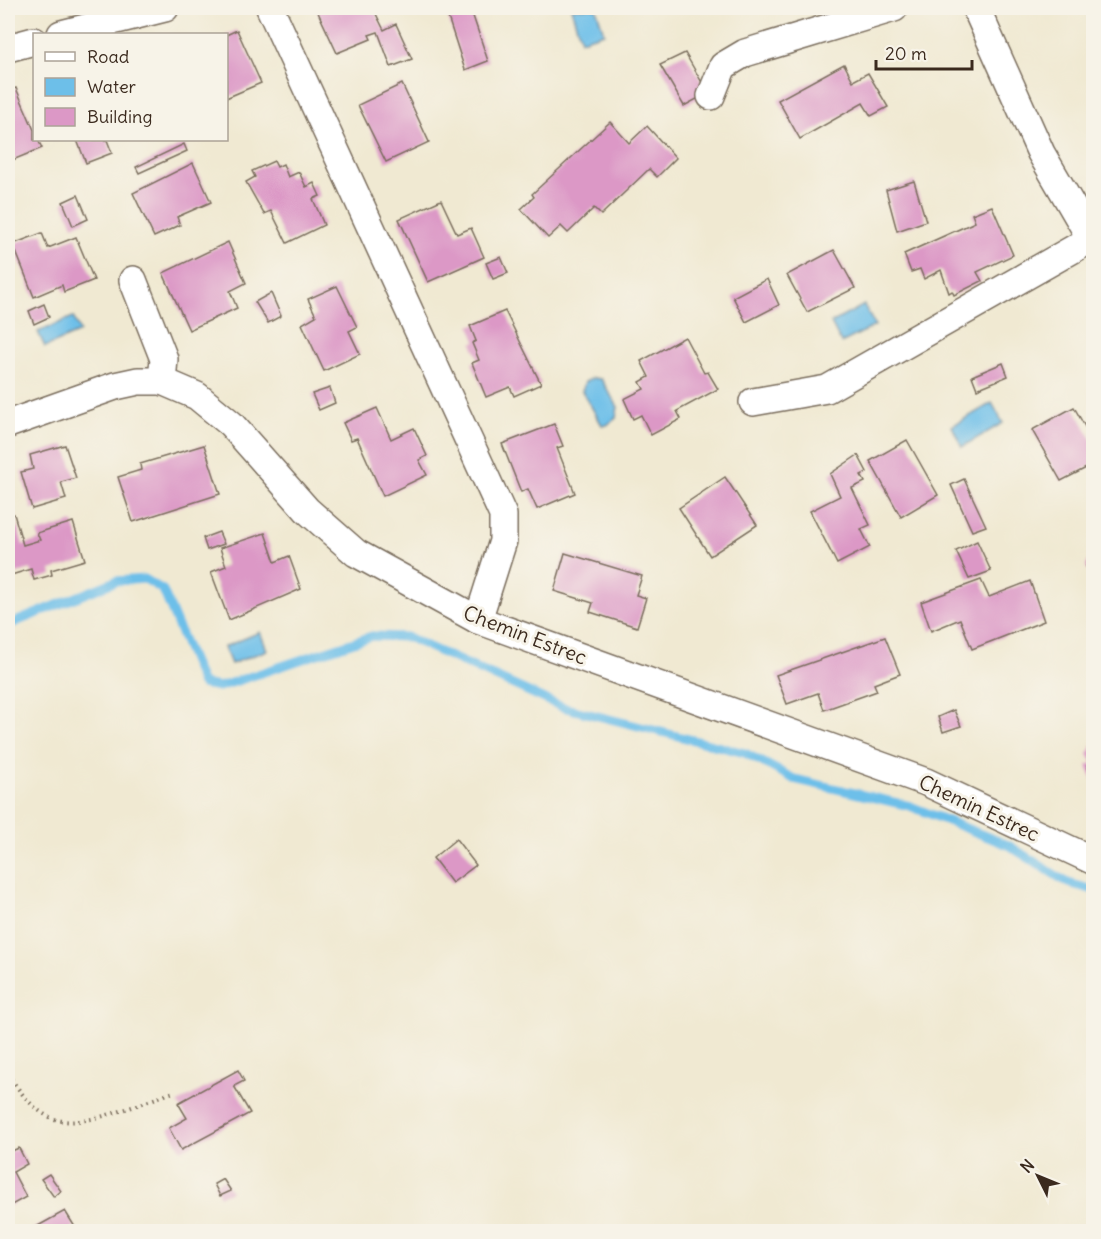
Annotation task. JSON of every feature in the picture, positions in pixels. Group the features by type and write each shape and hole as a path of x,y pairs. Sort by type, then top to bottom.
{"street":[{"path":"65,33 165,8"},
{"path":"270,8 503,515 503,541 478,620"},
{"path":"711,96 723,66 745,53 894,8"},
{"path":"753,402 827,389 1092,242 1041,153 976,8"},
{"path":"8,48 33,41"},
{"path":"133,279 164,359 162,381"},
{"name":"Chemin Estrec","path":"8,424 115,386 138,381 162,381 197,396 231,424 307,510 356,554 478,620 926,782 1094,861"}],"path":[{"path":"8,1074 26,1100 58,1120 85,1120 174,1092"}],"water":[{"path":"571,8 596,8 604,33 581,40"},
{"path":"864,305 875,326 841,343 831,323"},
{"path":"73,317 80,332 45,347 38,332"},
{"path":"593,378 601,379 618,407 616,418 607,425 602,425 582,391 585,382"},
{"path":"992,403 1003,423 962,447 952,426"},
{"path":"260,632 267,650 231,664 224,647"}],"building":[{"path":"316,8 373,8 384,30 396,24 412,59 391,67 378,32 369,35 371,39 337,53"},
{"path":"445,8 487,8 472,13 488,61 465,70"},
{"path":"237,30 261,83 228,97 228,34"},
{"path":"685,53 708,93 684,106 660,65"},
{"path":"844,64 853,81 868,73 888,107 871,116 863,103 800,139 778,100"},
{"path":"402,84 429,142 386,162 358,105"},
{"path":"16,88 33,128 33,141 38,141 42,148 8,162 8,91"},
{"path":"610,122 629,143 647,126 676,158 657,177 649,169 601,215 594,208 568,233 561,226 548,238 521,209 534,197 532,194"},
{"path":"77,141 107,141 112,153 86,163"},
{"path":"184,144 187,151 139,173 136,167"},
{"path":"274,161 277,167 283,164 288,177 299,172 306,187 314,183 320,196 313,199 324,225 287,243 271,211 264,214 246,182 255,177 252,171"},
{"path":"193,163 211,202 177,217 180,225 154,237 133,193"},
{"path":"914,181 926,221 897,231 886,190"},
{"path":"78,195 88,219 73,226 63,202"},
{"path":"441,200 457,234 471,228 484,257 428,282 399,219"},
{"path":"992,206 1013,255 977,272 982,281 954,295 952,291 949,293 941,270 924,279 920,269 911,272 904,254 975,222 972,214"},
{"path":"42,233 48,248 76,237 94,280 64,292 62,285 34,297 13,244"},
{"path":"228,242 246,283 230,291 237,308 189,330 163,273"},
{"path":"834,250 855,288 807,312 787,275"},
{"path":"501,257 508,273 493,279 486,263"},
{"path":"767,279 779,305 746,322 733,297"},
{"path":"337,286 357,327 349,331 360,354 324,371 302,324 316,316 308,299"},
{"path":"271,293 281,316 268,323 255,302"},
{"path":"44,304 49,317 34,324 29,311"},
{"path":"505,311 541,384 514,396 510,387 486,397 472,363 479,360 472,343 476,341 470,326"},
{"path":"685,337 704,373 708,372 718,389 677,411 681,419 651,435 641,415 633,419 624,399 644,389 640,382 649,377 641,361"},
{"path":"1003,363 1008,376 977,389 972,376"},
{"path":"330,388 335,403 319,410 312,394"},
{"path":"1074,407 1094,443 1094,464 1061,481 1032,430"},
{"path":"377,408 391,439 414,428 427,456 419,460 427,475 383,496 357,438 351,440 343,423"},
{"path":"554,424 563,446 557,448 575,493 537,509 528,489 521,492 502,444"},
{"path":"907,440 938,495 901,517 870,461"},
{"path":"65,445 76,478 61,482 66,499 32,509 21,472 33,469 30,455"},
{"path":"204,445 220,494 133,522 118,477 141,470 140,464"},
{"path":"858,455 867,472 861,475 865,482 852,488 870,525 861,529 870,547 837,564 810,511 840,496 830,474"},
{"path":"725,477 757,525 710,556 679,508"},
{"path":"964,479 986,526 972,531 951,485"},
{"path":"14,514 23,545 40,540 37,533 73,522 85,560 51,570 52,575 34,580 31,569 8,576 8,516"},
{"path":"219,532 224,544 207,550 203,538"},
{"path":"265,533 275,562 289,556 301,589 229,620 211,572 226,566 220,548"},
{"path":"977,541 991,571 969,579 956,551"},
{"path":"1093,548 1094,586 1086,566"},
{"path":"565,553 642,576 636,595 646,598 637,627 590,612 593,603 554,591"},
{"path":"981,580 989,597 1030,581 1044,621 972,649 960,619 931,631 921,602"},
{"path":"885,637 900,674 874,684 877,691 824,710 818,693 787,704 776,675"},
{"path":"954,710 961,726 943,732 938,717"},
{"path":"1094,742 1093,782 1087,765 1093,763 1088,754"},
{"path":"456,839 476,865 452,883 433,858"},
{"path":"238,1070 244,1081 234,1086 250,1113 181,1150 169,1128 187,1118 178,1103"},
{"path":"19,1148 27,1164 13,1172 26,1197 8,1207 8,1149 9,1152"},
{"path":"49,1174 61,1191 54,1197 41,1179"},
{"path":"223,1179 231,1191 220,1196 214,1184"},
{"path":"65,1211 75,1227 66,1232 27,1232"}],"waterway":[{"path":"8,625 116,581 145,579 163,590 202,684 219,687 372,636 407,637 562,707 745,753 794,779 910,806 1008,845 1068,883 1094,890"}]}
